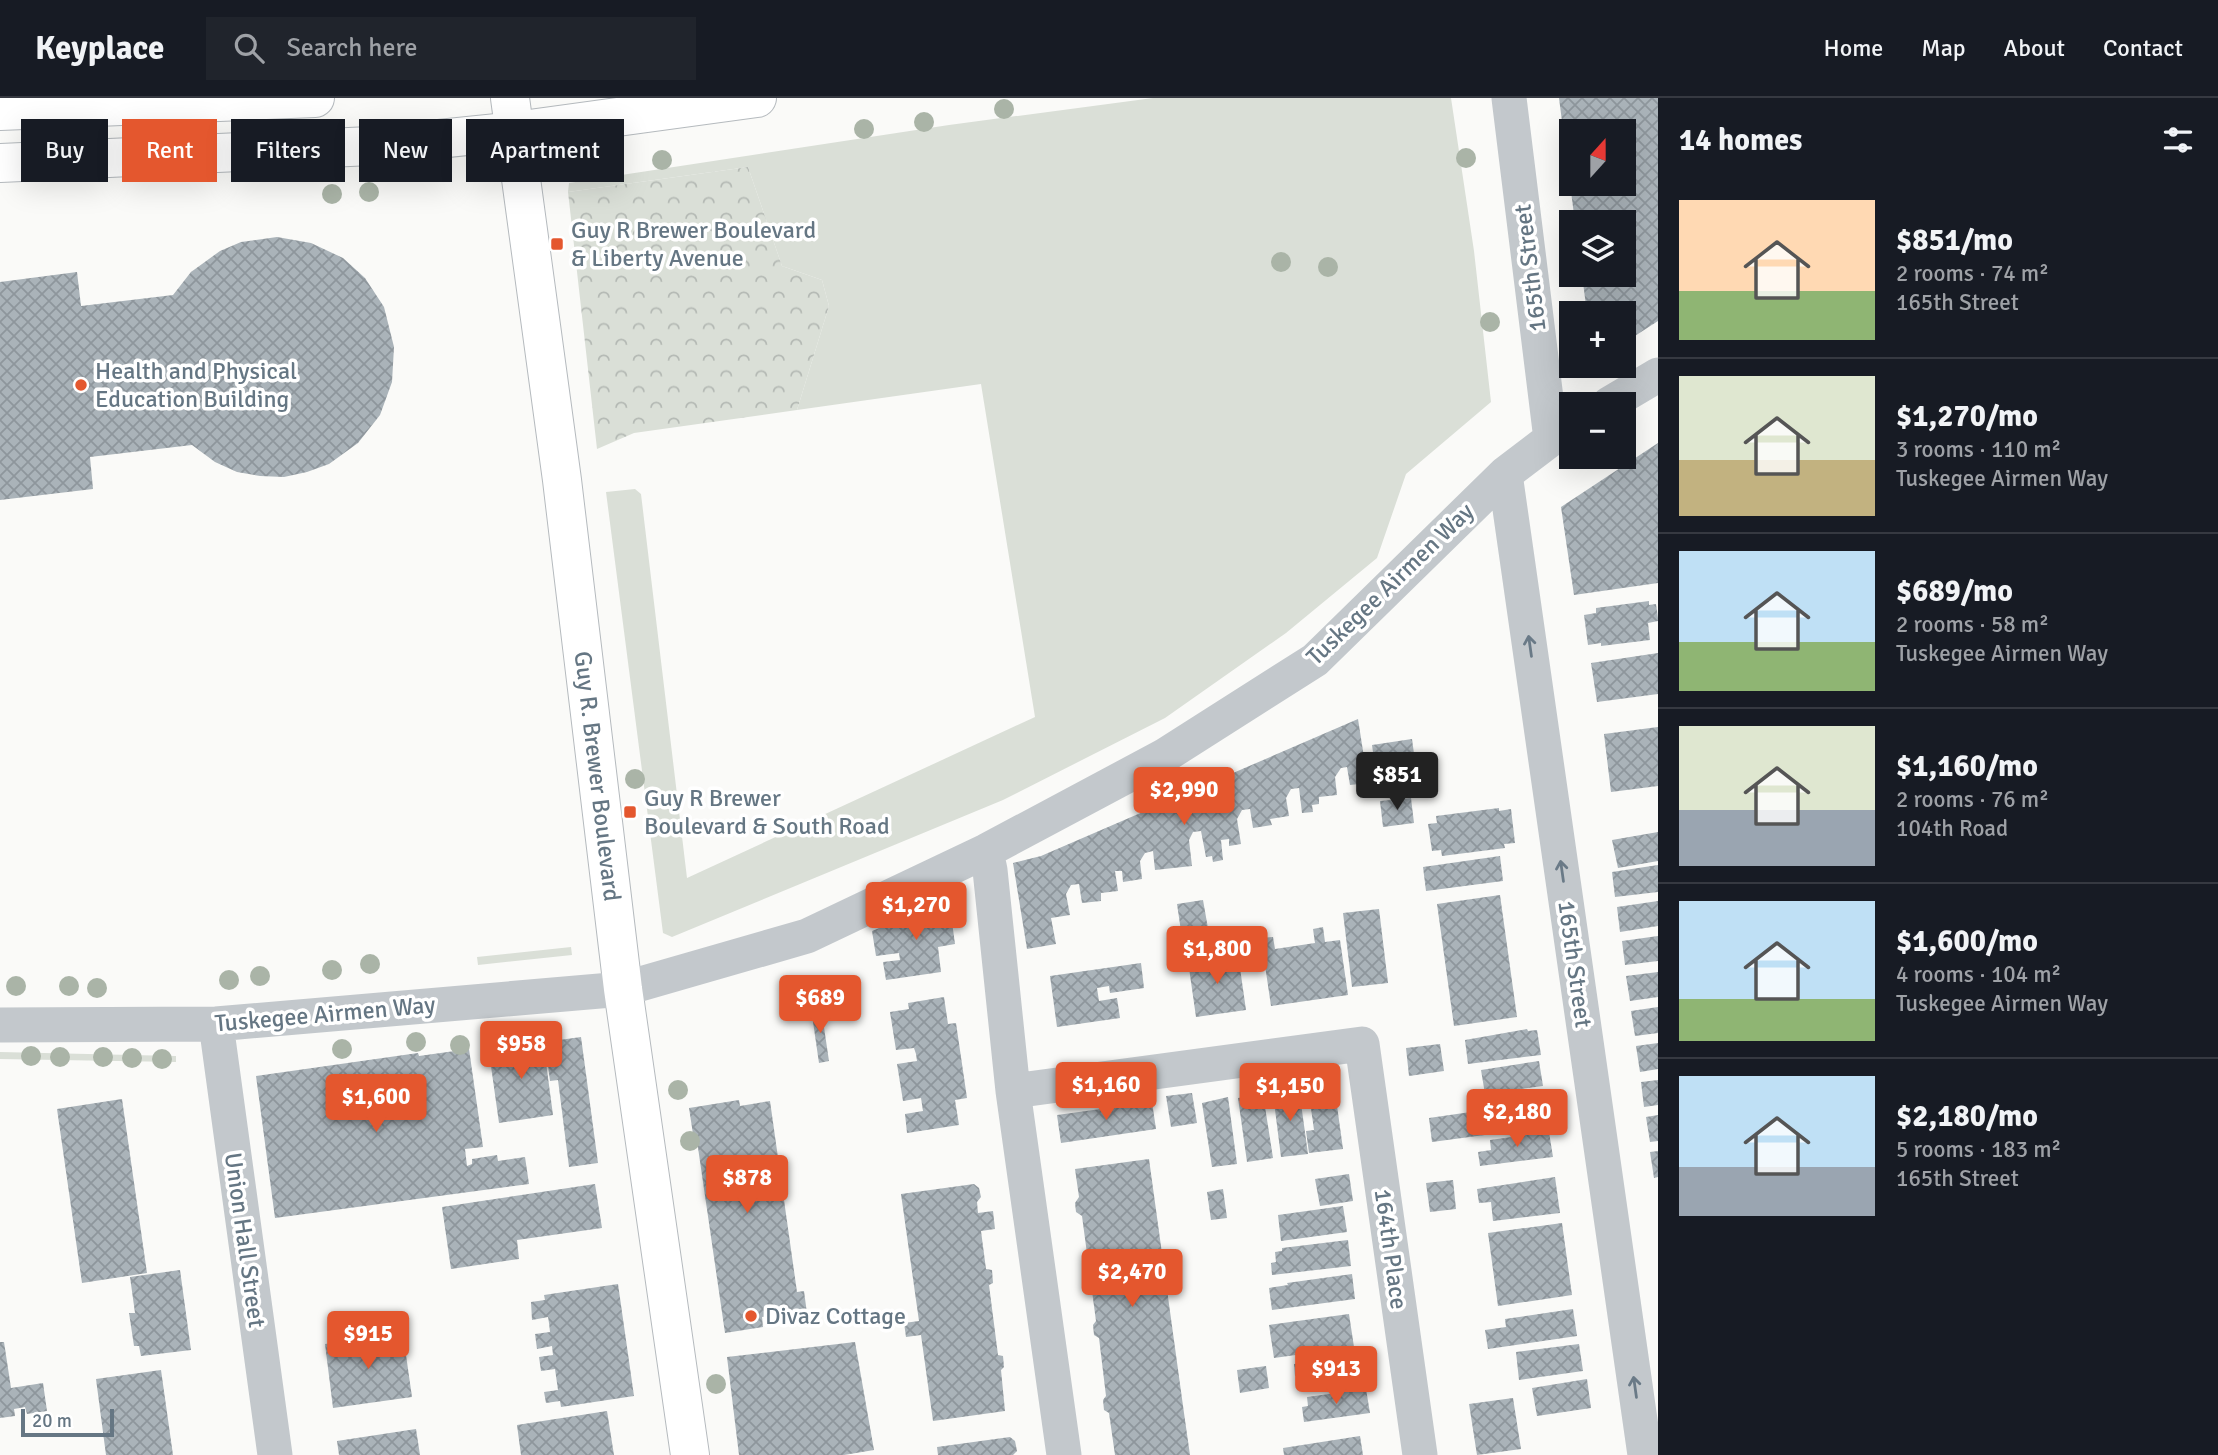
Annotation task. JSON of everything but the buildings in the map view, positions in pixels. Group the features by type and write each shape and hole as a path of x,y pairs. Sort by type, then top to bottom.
{"main road":[{"path":"0,111 316,98"},
{"path":"0,163 357,147 513,115 757,98"},
{"name":"Guy R. Brewer Boulevard","path":"513,115 562,480 624,989 690,1455"}],"street":[{"name":"165th Street","path":"1509,98 1559,420"},
{"path":"1629,392 1658,375"},
{"name":"Tuskegee Airmen Way","path":"0,1025 216,1024 624,989 807,936 986,851 1164,756 1315,660 1506,474 1559,434"},
{"name":"165th Street","path":"1506,474 1645,1455"},
{"path":"986,851 1013,1091 1065,1455"},
{"name":"Union Hall Street","path":"216,1024 275,1455"},
{"name":"164th Place","path":"1013,1091 1362,1044 1420,1455"}],"green space":[{"path":"1153,98 1451,98 1474,251 1491,402 1406,474 1377,558 1286,633 1165,718 1003,800 672,937 663,933 606,492 635,489 641,494 687,878 1035,717 981,384 797,410 829,306 822,280 782,266 748,167 568,192 569,183 624,182 624,175 949,125"},
{"path":"748,167 782,266 822,280 829,306 797,410 634,433 597,449 568,192"},
{"path":"571,947 572,955 478,965 477,957"},
{"path":"0,1052 176,1056 176,1062 0,1059"}],"place":[{"name":"Guy R Brewer Boulevard & Liberty Avenue","path":"557,244"},
{"name":"Health and Physical Education Building","path":"81,385"},
{"name":"Guy R Brewer Boulevard & South Road","path":"630,812"},
{"name":"Divaz Cottage","path":"751,1316"}]}
